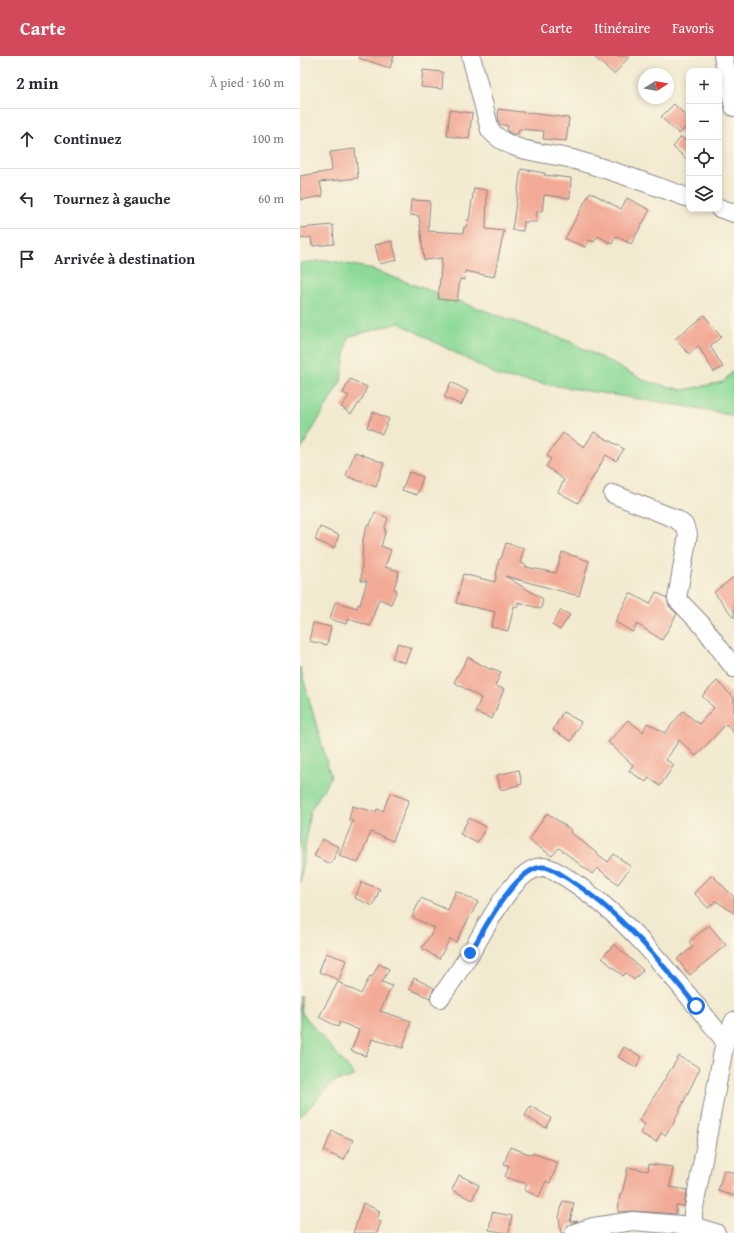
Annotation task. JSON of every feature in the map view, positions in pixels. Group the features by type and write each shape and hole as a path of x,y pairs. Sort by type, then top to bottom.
{"street":[{"path":"471,56 490,130 496,137 523,149 571,159 686,197"},
{"path":"723,56 734,107"},
{"path":"722,209 734,213"},
{"path":"613,494 676,519 684,525 688,534 677,599 703,626 734,668"},
{"path":"440,998 470,953 502,900 525,874 537,867 551,868 584,889 640,940 664,966 725,1040"},
{"path":"693,1226 693,1213 725,1040 734,1021"},
{"path":"574,1233 593,1227 633,1220 693,1226 714,1233"}],"green space":[{"path":"327,260 368,268 571,342 646,381 683,390 723,382 734,370 734,416 702,409 501,377 399,323 348,337 341,381 300,451 300,263"},
{"path":"300,667 331,777 310,811 300,883"},
{"path":"300,995 302,1013 355,1076 333,1082 300,1117"}],"building":[{"path":"359,56 394,56 390,68 359,58"},
{"path":"593,56 630,56 614,74"},
{"path":"423,70 443,72 442,89 421,87"},
{"path":"674,104 686,116 686,127 679,134 661,117"},
{"path":"498,109 569,118 566,141 543,139 544,131 519,129 518,134 512,134 507,131 508,126 499,124"},
{"path":"450,110 472,113 469,139 447,136"},
{"path":"681,137 686,141 686,158 673,147"},
{"path":"355,149 358,178 320,182 323,196 300,200 300,176 332,171 330,152"},
{"path":"521,169 545,173 544,175 571,178 570,198 544,195 542,211 537,211 536,222 524,222 523,231 512,230"},
{"path":"474,188 487,190 486,229 504,231 494,277 465,271 464,280 460,279 457,301 438,299 442,258 424,260 419,216 410,215 411,200 430,201 428,231 463,233 467,220 469,220"},
{"path":"590,192 621,209 627,198 650,210 631,244 616,236 612,244 598,236 594,242 589,240 586,247 565,239"},
{"path":"333,225 334,244 312,246 311,237 300,239 300,228"},
{"path":"392,241 397,260 380,264 375,245"},
{"path":"704,315 721,337 710,346 723,367 714,372 698,346 689,354 675,339"},
{"path":"350,379 367,387 362,399 351,414 341,407 349,396 343,393"},
{"path":"451,382 468,391 461,405 444,397"},
{"path":"373,412 389,419 382,434 367,427"},
{"path":"594,432 624,449 616,461 606,455 578,503 558,492 564,480 546,466 551,459 547,456 563,433 584,447"},
{"path":"355,452 384,463 376,487 346,476"},
{"path":"409,472 423,477 417,495 402,490"},
{"path":"375,512 388,518 381,546 391,550 385,567 399,571 394,589 397,590 391,604 379,599 370,626 348,619 346,624 330,619 335,602 357,608 358,604 360,605 367,581 361,581 363,539 367,525 370,525"},
{"path":"320,527 339,535 334,548 315,540"},
{"path":"506,543 524,548 520,563 526,565 526,567 556,573 562,552 589,561 579,596 505,576 543,599 541,609 518,602 518,607 514,606 508,631 491,627 495,612 456,603 463,574 495,582 499,559 501,559"},
{"path":"734,577 734,618 714,592"},
{"path":"656,592 667,598 669,606 677,614 662,640 637,624 633,632 615,622 630,593 650,604"},
{"path":"561,610 570,615 560,630 552,625"},
{"path":"313,623 331,627 327,645 309,641"},
{"path":"398,643 411,648 405,663 392,658"},
{"path":"468,657 491,670 491,668 501,672 495,686 504,689 492,719 475,712 481,698 454,682"},
{"path":"717,681 734,698 734,733 726,724 696,756 679,740 666,760 674,765 660,786 649,778 646,782 629,771 633,765 608,742 628,720 643,732 647,723 665,733 683,711 699,724 714,708 702,696"},
{"path":"563,712 581,722 571,741 553,730"},
{"path":"519,770 522,784 501,790 497,775"},
{"path":"390,793 409,800 393,841 371,832 358,863 339,855 353,821 349,820 352,806 376,812 377,809 383,811"},
{"path":"547,813 571,830 570,832 608,862 614,854 631,867 618,884 597,868 592,874 559,848 552,856 529,840"},
{"path":"469,818 486,827 477,843 460,834"},
{"path":"322,839 339,847 331,864 314,856"},
{"path":"712,875 734,897 734,913 716,901 708,908 694,893"},
{"path":"362,882 380,889 373,906 355,898"},
{"path":"456,891 478,902 456,942 450,939 439,959 422,948 435,928 412,917 421,898 448,910"},
{"path":"709,925 726,945 690,975 677,959 693,947 689,942"},
{"path":"614,944 643,970 634,980 626,973 623,976 602,958"},
{"path":"326,953 346,960 339,980 319,972"},
{"path":"379,964 389,969 382,982 392,986 380,1011 411,1021 403,1048 372,1039 366,1056 351,1051 359,1030 340,1022 338,1027 319,1017 338,982 361,994 370,976 372,977"},
{"path":"414,978 434,988 430,998 409,989"},
{"path":"624,1047 642,1057 636,1067 618,1057"},
{"path":"679,1056 700,1068 673,1124 665,1135 661,1133 656,1142 640,1133 645,1124 639,1121"},
{"path":"530,1106 551,1118 546,1128 525,1116"},
{"path":"332,1131 353,1140 344,1160 324,1151"},
{"path":"510,1147 532,1155 533,1153 558,1163 550,1183 546,1181 539,1197 524,1190 527,1184 505,1177 509,1166 504,1164"},
{"path":"649,1164 673,1167 670,1187 687,1190 684,1206 676,1205 676,1214 634,1211 618,1212 620,1194 622,1194 628,1167 648,1171"},
{"path":"724,1170 734,1173 734,1196 718,1191"},
{"path":"459,1175 479,1185 472,1200 452,1190"},
{"path":"563,1201 574,1203 570,1222 578,1221 567,1226 564,1233 561,1233 559,1217"},
{"path":"363,1203 380,1211 377,1220 381,1222 377,1233 353,1233"},
{"path":"492,1212 512,1216 509,1233 489,1230"}],"route":[{"path":"470,953 502,900 525,874 537,867 551,868 584,889 612,913 664,966 696,1006"}]}
